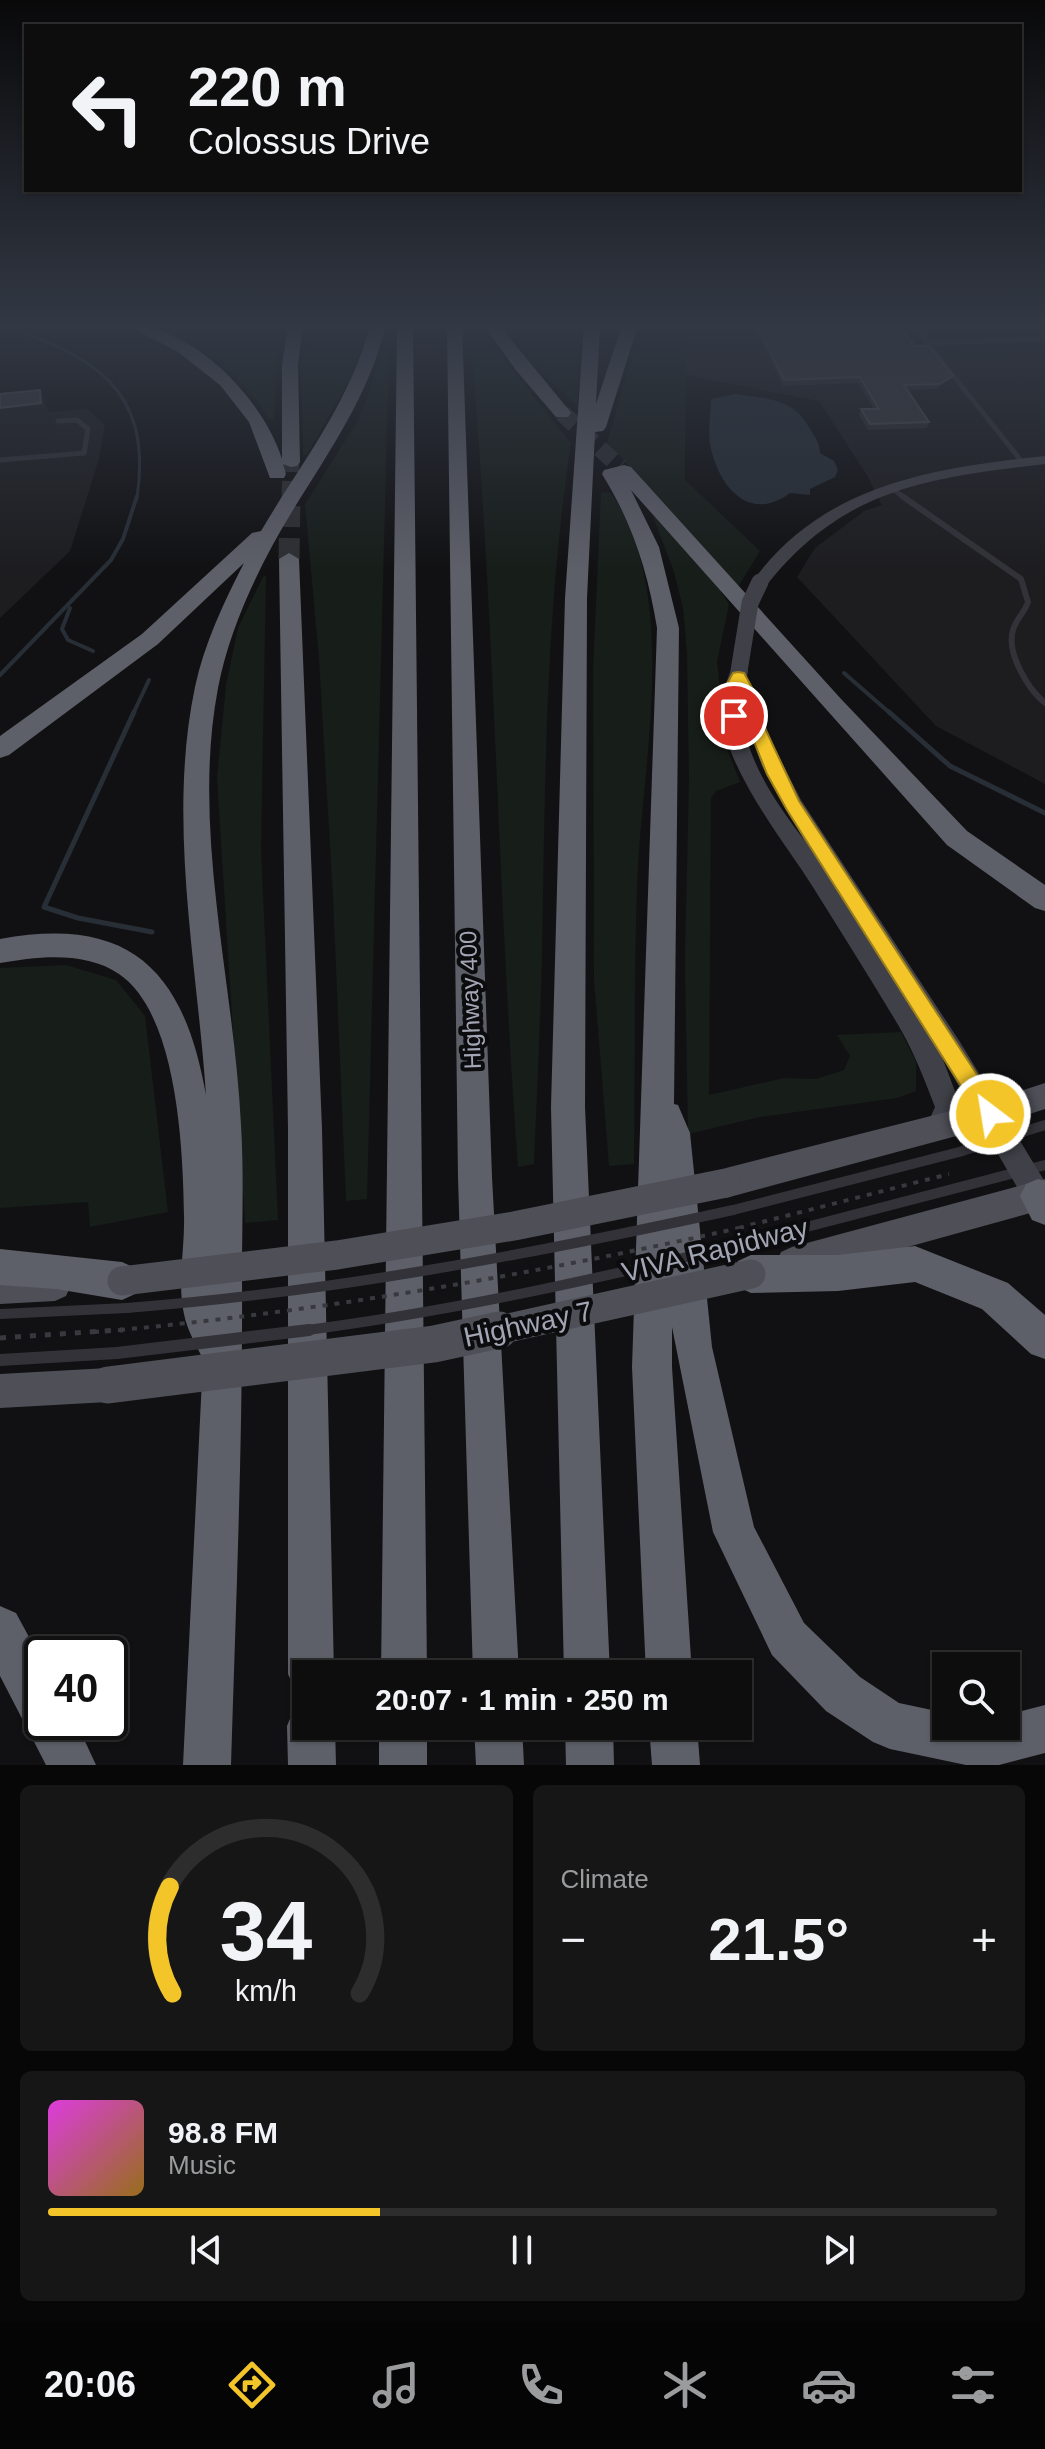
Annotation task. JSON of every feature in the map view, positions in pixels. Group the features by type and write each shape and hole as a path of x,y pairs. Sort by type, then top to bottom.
{"highway":[{"path":"248,407 261,425 277,474"},
{"path":"290,407 291,462"},
{"path":"207,1765 224,1359 223,1102 207,956 198,777 203,704 223,631 279,516 348,407"},
{"path":"404,1660 405,407"},
{"name":"Highway 400","path":"456,407 475,1177 495,1660"},
{"path":"557,407 562,413"},
{"path":"599,407 605,472 646,537 656,566 668,628 652,1367 668,1660"},
{"path":"587,1660 568,1107 576,598 605,472 608,407"},
{"path":"605,472 834,706 957,838 1045,900"},
{"path":"0,749 150,639 207,590 279,516"},
{"path":"289,559 305,1129 311,1660"},
{"path":"0,951 31,944 108,955 143,976 170,1018 190,1103 202,1214 203,1316 224,1359"},
{"path":"656,1093 673,1133 693,1347 734,1532 788,1639 843,1694 890,1725 984,1745 1045,1729"},
{"path":"746,1259 838,1273 915,1264 995,1296 1045,1340"},
{"path":"0,1267 56,1271 124,1295"},
{"path":"0,1629 24,1674"},
{"path":"59,1740 72,1765"},
{"path":"311,1740 312,1765"},
{"path":"403,1740 403,1765"},
{"path":"499,1740 500,1765"},
{"path":"589,1740 590,1765"},
{"path":"674,1740 676,1765"}],"main road":[{"path":"0,1288 124,1295 337,1255 730,1196 939,1127 997,1126 1045,1096"},
{"name":"Highway 7","path":"0,1391 112,1369 434,1344 746,1259 1039,1187"}],"street":[{"path":"1039,1187 997,1126 940,1054 914,1010 786,832 749,768 737,732 731,691 739,674 750,603 760,582 790,543 815,523 890,487 944,474 1045,460"},
{"path":"939,1127 948,1107 940,1054"}],"lane":[{"path":"978,407 1023,463"},
{"path":"0,460 84,453 88,429 77,420 58,421"},
{"path":"890,487 1021,579 1030,599 1028,609 1012,631 1014,655 1027,684 1045,703"},
{"name":"VIVA Rapidway","path":"730,1196 997,1126 1045,1125"},
{"path":"0,1314 124,1295"},
{"path":"0,1360 112,1369"}],"path":[{"path":"0,1338 240,1320 564,1268 739,1228 949,1174"}],"shaded area":[{"path":"261,407 275,407 274,419 268,419"},
{"path":"302,407 334,407 307,455 303,455"},
{"path":"363,407 388,407 367,1199 346,1201 333,896 319,659 305,504"},
{"path":"476,407 542,407 571,443 551,635 534,1164 518,1167 505,956"},
{"path":"617,407 685,407 685,480 760,551 738,587 607,442"},
{"path":"711,407 791,407 815,437 820,453 834,461 838,470 835,477 810,489 810,495 790,493 775,501 750,503 729,488 722,477 709,437"},
{"path":"823,407 1045,407 1045,784 936,726 797,577 815,548 864,511 882,505 868,477"},
{"path":"87,409 105,425 99,459 70,551 0,618 0,416"},
{"path":"601,492 611,493 633,535 646,582 652,684 637,885 634,1164 609,1166 594,979 593,671"},
{"path":"652,514 717,586 729,604 717,662 727,749 740,782 716,791 711,798 709,1095 784,1078 816,1079 844,1070 850,1056 837,1035 901,1032 916,1062 916,1091 897,1098 760,1117 688,1134 685,959 689,779 687,653 683,608 674,572"},
{"path":"266,576 261,849 278,1220 245,1223 217,778 226,685 238,628"},
{"path":"66,965 116,980 145,1016 168,1212 90,1227 88,1202 0,1208 0,968"}],"building":[{"path":"919,407 929,422 870,424 861,409"}],"waterway":[{"path":"127,407 136,429 140,460 137,498"},
{"path":"0,675 111,560 123,539 137,496"},
{"path":"70,608 62,629 68,640 93,651"},
{"path":"844,673 891,714"},
{"path":"133,714 149,680"},
{"path":"134,712 44,907 78,918 152,932"},
{"path":"889,712 950,766 1045,813"}],"tunnel":[{"path":"562,413 620,467"},
{"path":"290,498 291,462"},
{"path":"289,559 290,496"}],"route":[{"path":"734,716 731,691 738,677 748,693 755,724 776,774 793,805 990,1114"}]}
